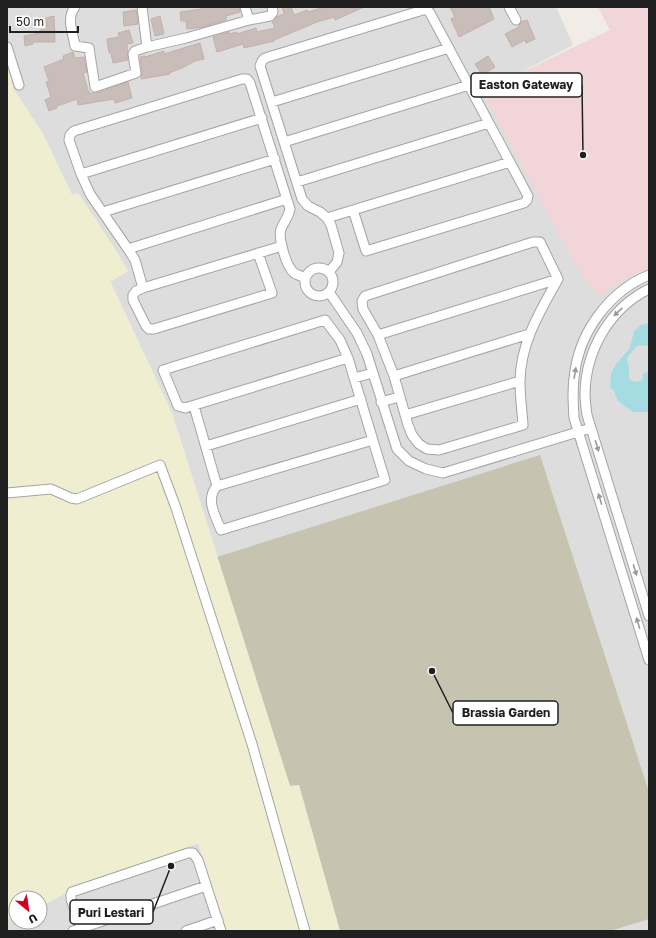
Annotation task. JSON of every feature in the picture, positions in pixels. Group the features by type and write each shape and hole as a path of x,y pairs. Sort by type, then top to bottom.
{"street":[{"path":"75,7 70,21 75,46 89,48 94,87 136,73 133,53 135,51 249,20 270,16 273,12 272,7"},
{"path":"142,7 147,47"},
{"path":"245,7 249,20"},
{"path":"509,7 516,20"},
{"path":"329,272 337,262 339,253 331,225 327,218 320,212 308,206 302,200 260,66 265,58 427,10 430,13 528,196 527,200 524,203 366,251 354,210"},
{"path":"7,48 19,85"},
{"path":"272,102 449,48"},
{"path":"143,288 135,260 90,194 69,140 70,135 74,131 88,126 242,79 247,79 250,83 290,209 289,217 281,228 280,236 282,246 289,266 294,274 305,278"},
{"path":"284,142 469,85"},
{"path":"81,174 262,118"},
{"path":"297,182 489,123"},
{"path":"103,212 275,159"},
{"path":"327,218 510,162"},
{"path":"128,249 287,199"},
{"path":"533,242 540,242 558,279 529,334 522,360 520,381 523,425 439,450 427,449 419,444 412,435 399,397 394,376 378,335 363,309 362,301 365,296 533,242"},
{"path":"258,254 272,293 154,329 149,329 146,326 133,300 133,295 136,291 143,288 282,246"},
{"path":"316,268 323,268 329,272 333,279 332,286 329,292 322,296 315,295 309,292 305,285 305,278 309,272 316,268"},
{"path":"649,275 641,278 621,291 602,309 589,330 580,350 575,370 573,394 574,418 649,660"},
{"path":"378,335 558,279"},
{"path":"649,288 629,301 612,317 600,336 592,354 587,373 585,394 587,415 649,616"},
{"path":"329,292 357,333 367,354 396,449 409,461 426,469 443,473 592,428"},
{"path":"348,358 185,408 178,406 163,370 325,320 340,340 348,358 361,399 385,480 221,530 211,502 212,492 217,486 373,440"},
{"path":"394,376 529,334"},
{"path":"354,378 373,372"},
{"path":"405,415 520,381"},
{"path":"381,402 399,397"},
{"path":"206,446 361,399"},
{"path":"194,406 217,486"},
{"path":"7,493 51,489 71,498 79,498 160,465 176,508 252,744 305,931"},
{"path":"206,886 78,930 71,899 72,892 188,853 193,853 196,856 218,920 221,931"},
{"path":"186,931 218,920"}],"shaded area":[{"path":"7,7 556,7 573,45 510,78 610,30 598,7 649,7 649,931 340,931 290,786 172,413 110,281 128,271 78,193 72,195 43,134 13,88 7,55"},
{"path":"598,7 649,7 649,268 626,278 599,296 579,271 482,92 610,30"},
{"path":"7,55 13,88 43,134 72,195 78,193 128,271 110,282 172,413 290,786 299,785 340,931 227,931 198,843 73,889 48,903 48,890 8,890 7,919"},
{"path":"540,455 649,792 649,919 610,931 340,931 299,785 290,786 217,557"},
{"path":"198,843 227,931 7,931 8,919 8,930 48,930 48,903 73,889"}],"water":[{"path":"649,323 649,346 640,345 635,347 627,358 629,378 632,381 638,382 642,380 642,375 649,372 649,412 633,412 618,401 614,391 610,387 611,374 616,364 630,348 634,331 641,325"}],"building":[{"path":"201,7 239,7 240,12 226,16 226,20 203,27 187,29 186,21 181,21 180,12 202,9"},
{"path":"282,7 291,7 294,15 307,10 308,12 325,7 364,7 335,20 334,17 317,22 274,41 244,48 243,44 217,52 213,37 229,32 229,34 237,32 237,34 256,28 257,32 275,28 272,21 276,17 284,14"},
{"path":"450,7 489,7 494,19 459,37 451,19 455,17"},
{"path":"136,10 138,24 124,26 123,12"},
{"path":"54,16 55,42 33,42 33,44 25,46 24,36 40,33 40,30 47,29 46,18"},
{"path":"160,16 164,34 155,36 151,19"},
{"path":"527,20 535,39 526,43 525,40 512,47 505,34 519,27 521,22"},
{"path":"129,30 133,43 127,44 128,60 113,63 111,53 109,53 107,39 119,37 118,33"},
{"path":"200,43 204,59 195,61 169,73 170,74 141,79 142,72 140,57 145,57 164,51 164,54"},
{"path":"73,52 75,58 84,57 87,72 83,73 89,93 97,93 128,82 132,98 115,103 114,99 78,105 77,99 57,106 57,108 49,111 45,100 51,97 46,82 49,81 44,67 64,59 63,56"},
{"path":"488,56 495,67 482,75 475,64"}],"place":[{"name":"Easton Gateway","path":"583,155"},
{"name":"Brassia Garden","path":"432,671"},
{"name":"Puri Lestari","path":"171,866"}]}
